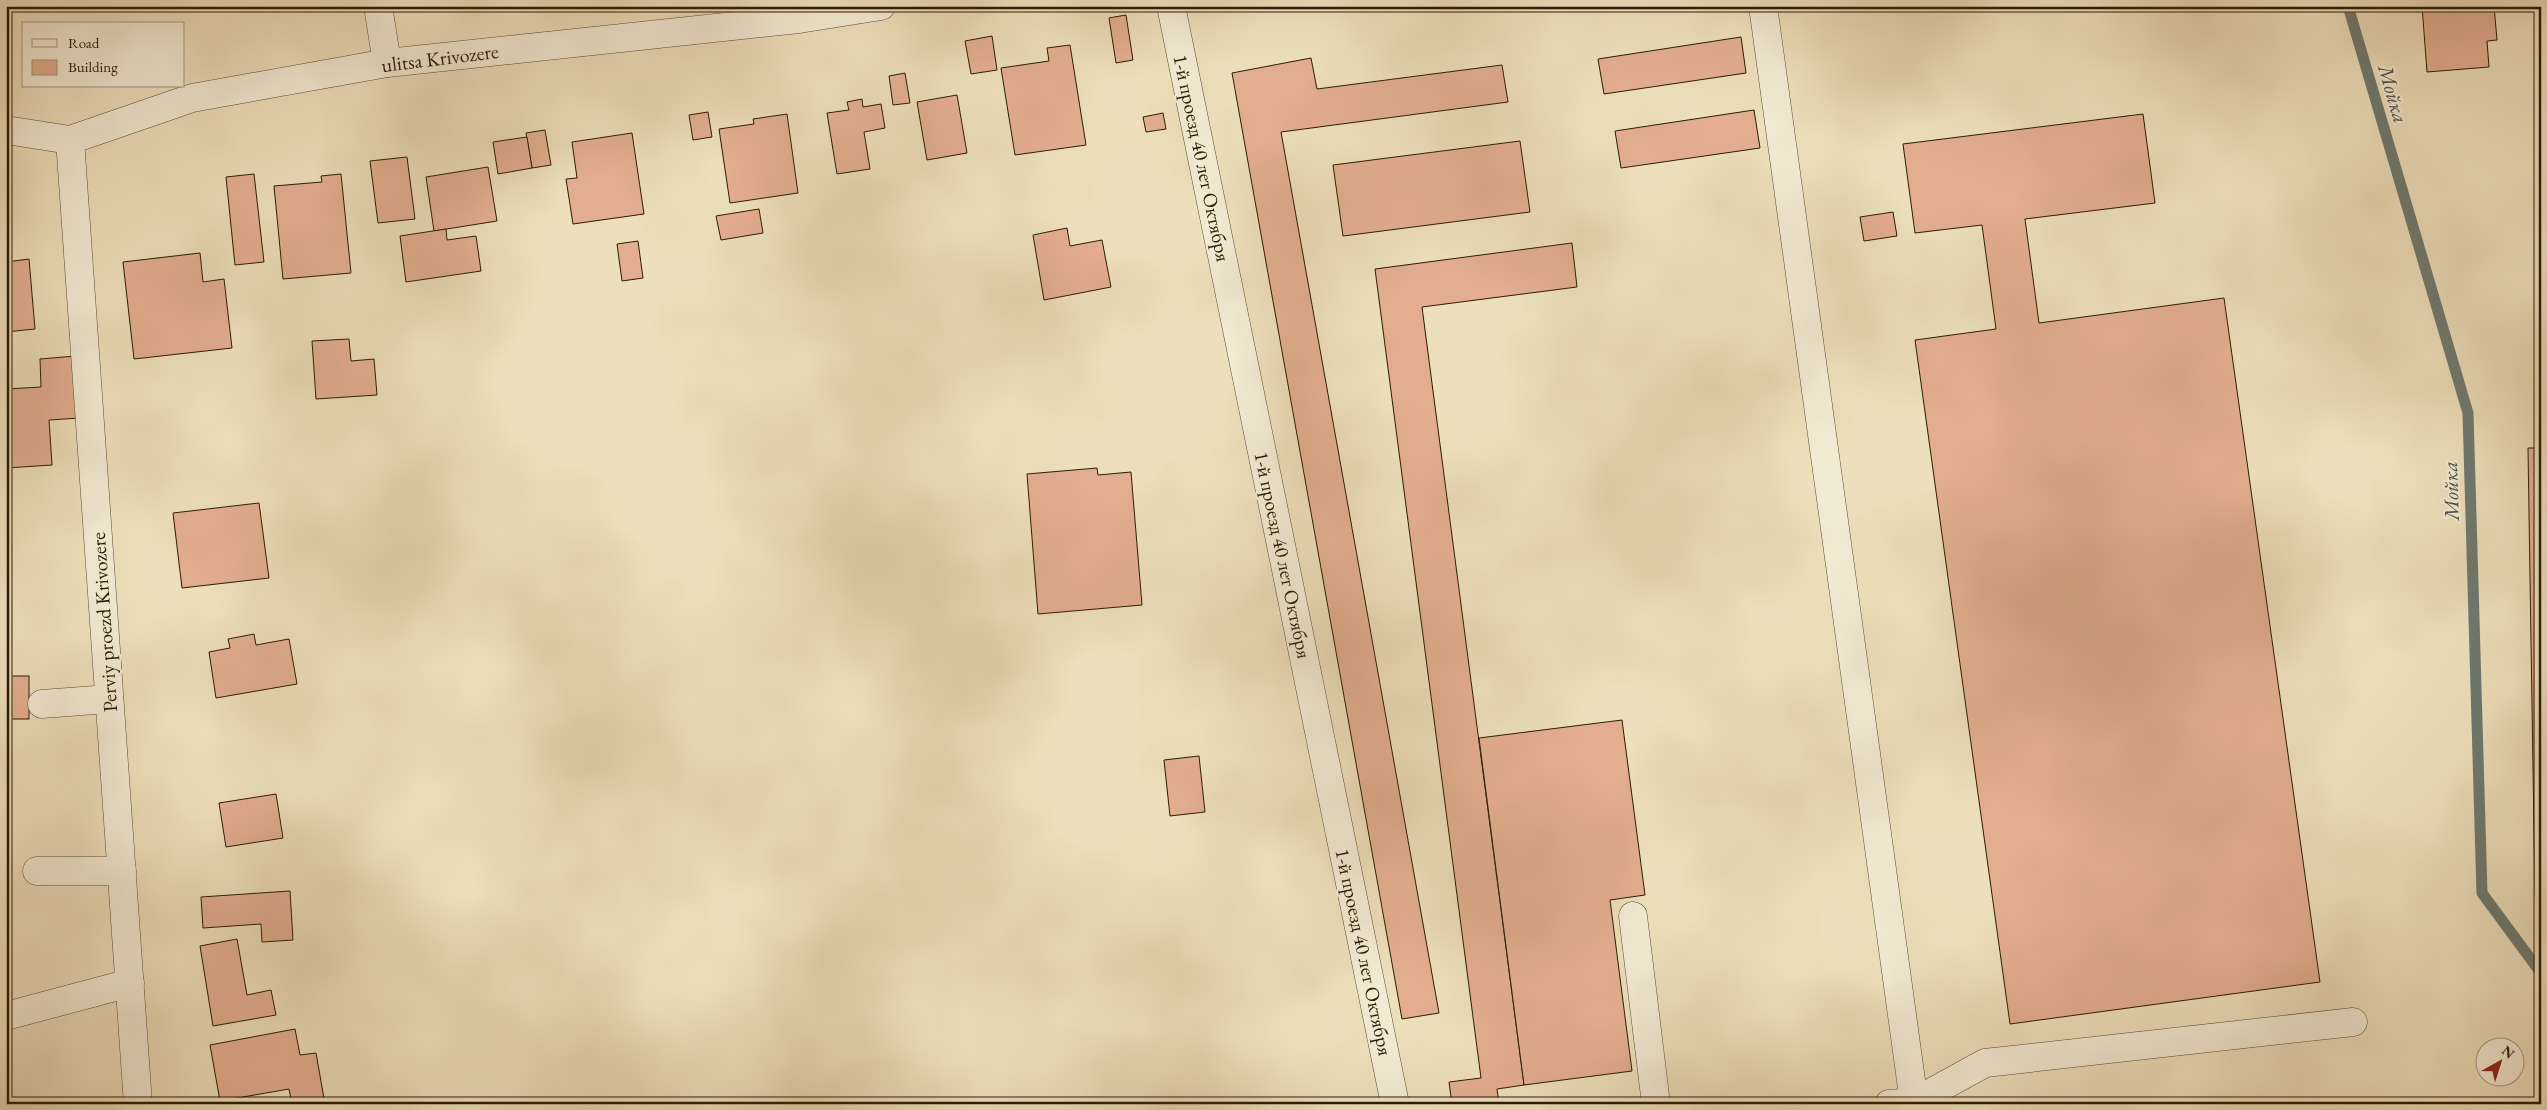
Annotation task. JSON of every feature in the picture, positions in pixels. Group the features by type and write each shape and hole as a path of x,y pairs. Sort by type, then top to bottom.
{"street":[{"path":"378,6 387,63"},
{"name":"ulitsa Krivozere","path":"6,130 70,140 192,98 387,63 799,19 881,6"},
{"name":"1-й проезд 40 лет Октября","path":"1172,6 1395,1104"},
{"path":"1763,6 1902,1103 1985,1063 2353,1022"},
{"name":"Perviy proezd Krivozere","path":"70,140 138,1104"},
{"path":"42,704 109,699"},
{"path":"37,871 122,871"},
{"path":"1633,916 1656,1104"},
{"path":"6,1016 130,983"}],"building":[{"path":"2422,6 2494,6 2497,40 2487,41 2489,67 2427,72"},
{"path":"1126,15 1133,60 1116,63 1109,18"},
{"path":"992,36 997,70 971,74 965,41"},
{"path":"1741,37 1746,73 1604,94 1598,59"},
{"path":"1070,45 1086,145 1015,155 1001,68 1049,61 1047,48"},
{"path":"1311,58 1317,89 1502,65 1508,102 1281,132 1439,1013 1402,1019 1232,73"},
{"path":"905,73 910,103 893,105 889,76"},
{"path":"957,95 967,153 927,160 917,102"},
{"path":"862,99 863,107 881,104 885,128 864,132 870,169 837,174 827,113 849,110 847,102"},
{"path":"1754,110 1760,148 1621,168 1615,131"},
{"path":"708,112 712,137 693,140 689,115"},
{"path":"1163,113 1166,129 1146,132 1143,117"},
{"path":"787,114 798,193 730,203 719,129 754,124 753,119"},
{"path":"2143,114 2155,203 2025,219 2039,323 2224,298 2320,982 2010,1024 1915,340 1996,329 1982,225 1915,233 1903,144"},
{"path":"545,130 551,165 532,168 526,133"},
{"path":"632,133 644,214 573,224 566,179 577,178 572,142"},
{"path":"527,137 532,168 498,174 493,142"},
{"path":"1520,141 1530,212 1343,236 1333,165"},
{"path":"407,157 415,219 378,223 370,161"},
{"path":"488,167 497,221 434,231 426,177"},
{"path":"254,174 264,262 235,265 226,177"},
{"path":"341,174 351,273 283,279 274,186 322,182 321,176"},
{"path":"759,209 763,233 721,240 716,216"},
{"path":"1893,212 1897,236 1864,241 1860,217"},
{"path":"1067,228 1070,246 1102,240 1111,287 1044,300 1033,235"},
{"path":"446,229 447,240 476,236 481,271 406,282 400,236"},
{"path":"638,241 643,278 622,281 617,244"},
{"path":"1572,243 1577,287 1422,307 1524,1085 1497,1089 1499,1104 1452,1104 1449,1082 1481,1078 1375,269"},
{"path":"200,253 203,282 224,279 232,348 134,359 123,262"},
{"path":"29,259 35,329 6,332 6,262"},
{"path":"349,339 351,361 374,359 377,395 316,399 312,341"},
{"path":"76,356 80,418 49,420 52,465 6,468 6,389 41,387 40,359"},
{"path":"2528,448 2541,448 2541,897 2535,897"},
{"path":"1097,468 1098,475 1131,472 1142,605 1038,614 1027,474"},
{"path":"259,503 269,578 182,588 173,513"},
{"path":"254,634 256,645 289,639 297,684 216,698 209,652 230,648 228,639"},
{"path":"6,676 29,676 29,719 6,719"},
{"path":"1622,720 1645,895 1610,900 1632,1071 1524,1085 1479,738"},
{"path":"1199,756 1205,812 1170,816 1164,760"},
{"path":"276,794 283,838 226,847 219,803"},
{"path":"290,891 293,940 262,942 261,924 203,928 201,897"},
{"path":"237,939 247,995 271,990 276,1015 213,1026 200,946"},
{"path":"295,1029 300,1055 316,1053 325,1104 292,1104 289,1089 220,1101 210,1045"}],"waterway":[{"name":"Мойка","path":"2348,6 2468,413 2482,893 2541,973"}]}
